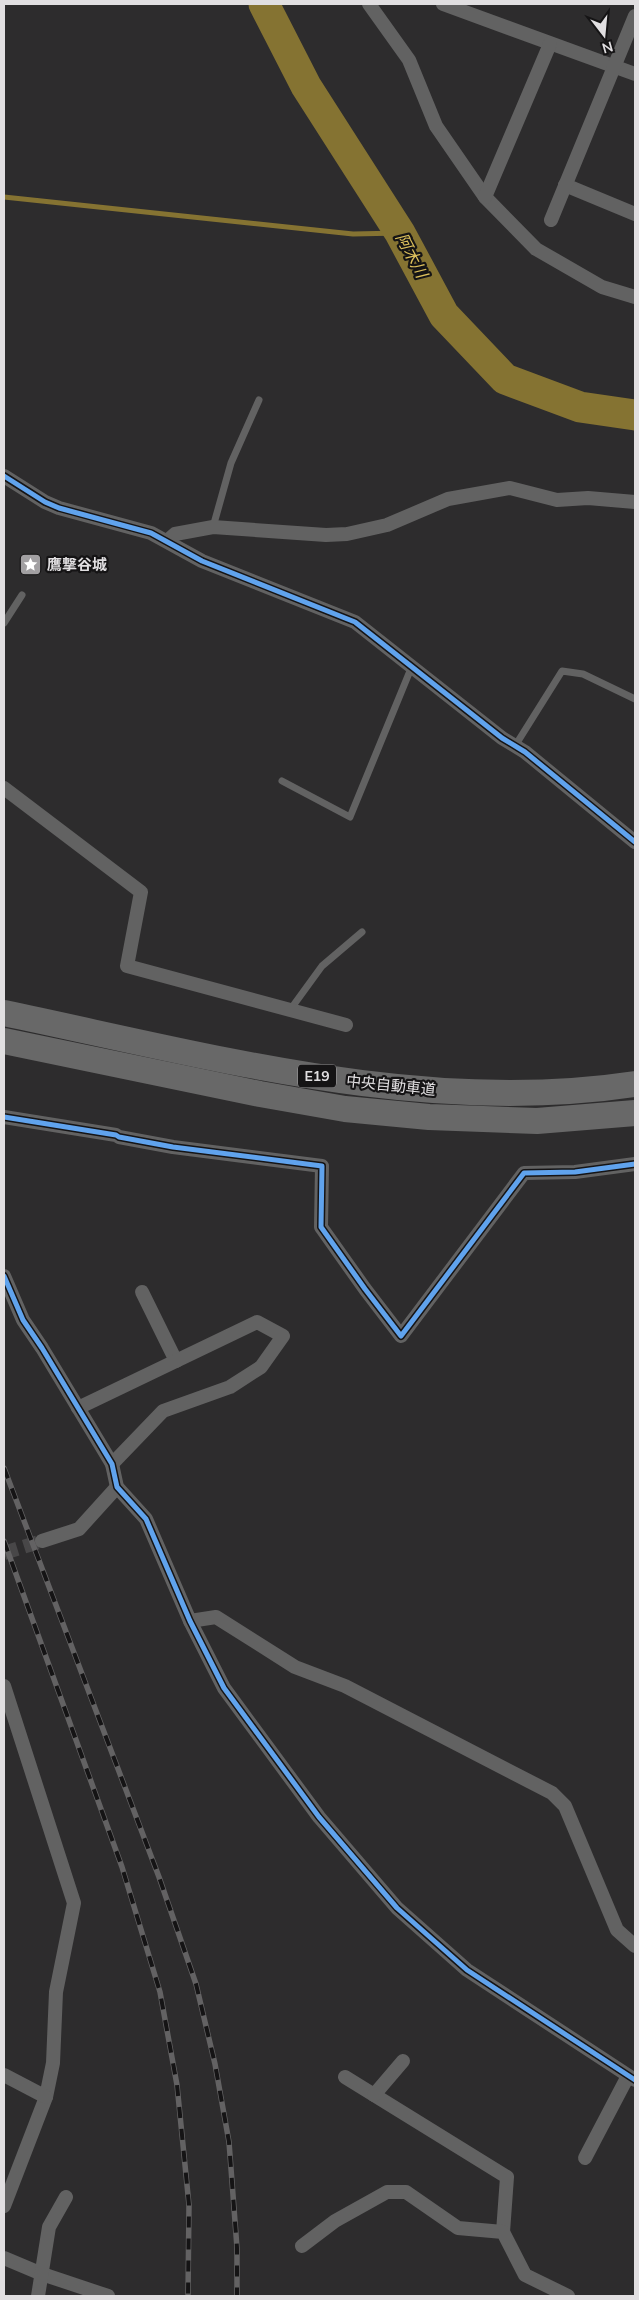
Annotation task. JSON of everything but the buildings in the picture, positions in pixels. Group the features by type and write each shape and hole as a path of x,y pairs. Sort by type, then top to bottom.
{"highway":[{"name":"中央自動車道","path":"4,1013 252,1065 360,1082 428,1089 518,1093 635,1084"},
{"name":"中央自動車道","path":"4,1041 251,1092 345,1109 429,1118 537,1121 635,1113"}],"street":[{"path":"369,4 409,60 436,126 485,197 536,249 602,287 635,297"},
{"path":"443,4 614,68 635,74"},
{"path":"551,220 635,16"},
{"path":"485,197 550,44"},
{"path":"565,185 635,214"},
{"path":"4,476 45,502 59,508 151,532 202,561 355,622 635,842"},
{"path":"167,541 180,532 214,527 326,535 347,534 387,525 448,499 510,488 557,500 588,498 635,502"},
{"path":"4,788 141,892 127,966 346,1025"},
{"path":"4,1117 116,1135 173,1147 322,1166 321,1228 365,1290 401,1336 524,1173 575,1172 635,1164"},
{"path":"4,1276 23,1320 112,1464 117,1487 146,1519 190,1621 224,1688 319,1817 397,1908 467,1970 632,2078 585,2158"},
{"path":"142,1292 176,1361"},
{"path":"78,1408 257,1322 282,1336 261,1368 230,1387 163,1411 112,1464"},
{"path":"42,1541 79,1529 117,1487"},
{"path":"190,1621 216,1617 296,1667 345,1686 552,1793 565,1806 617,1930 635,1946"},
{"path":"4,1686 74,1903 56,1992 53,2063 46,2097 4,2206"},
{"path":"374,2095 403,2061"},
{"path":"4,2075 46,2097"},
{"path":"345,2077 507,2177 503,2232 525,2275 568,2296"},
{"path":"302,2246 335,2221 387,2192 406,2192 458,2228 503,2232"},
{"path":"38,2296 49,2228 66,2197"},
{"path":"4,2258 42,2274 108,2296"}],"lane":[{"path":"214,527 231,463 259,400"},
{"path":"4,623 22,594"},
{"path":"282,781 350,818 412,666"},
{"path":"514,746 562,671 583,674 635,699"},
{"path":"290,1010 322,966 362,932"}],"waterway":[{"name":"阿木川","path":"264,4 306,86 400,233 444,315 505,379 580,407 635,415"},
{"path":"4,197 353,234 400,233"}],"tunnel":[{"path":"4,1553 42,1541"}],"railway":[{"path":"4,1468 159,1877 196,1984 215,2064 229,2142 237,2248 237,2296"},
{"path":"4,1541 122,1867 160,1992 177,2085 189,2205 188,2296"}],"cycle path":[{"path":"4,476 45,502 59,508 151,533 202,561 355,622 502,738 525,752 635,842"},
{"path":"4,1117 116,1135 173,1147 322,1166 321,1227 401,1336 524,1173 575,1172 635,1164"},
{"path":"4,1276 23,1320 112,1464 117,1487 146,1519 190,1621 224,1688 319,1817 397,1908 467,1970 635,2080"}],"place":[{"name":"鷹撃谷城","path":"31,564"}]}
